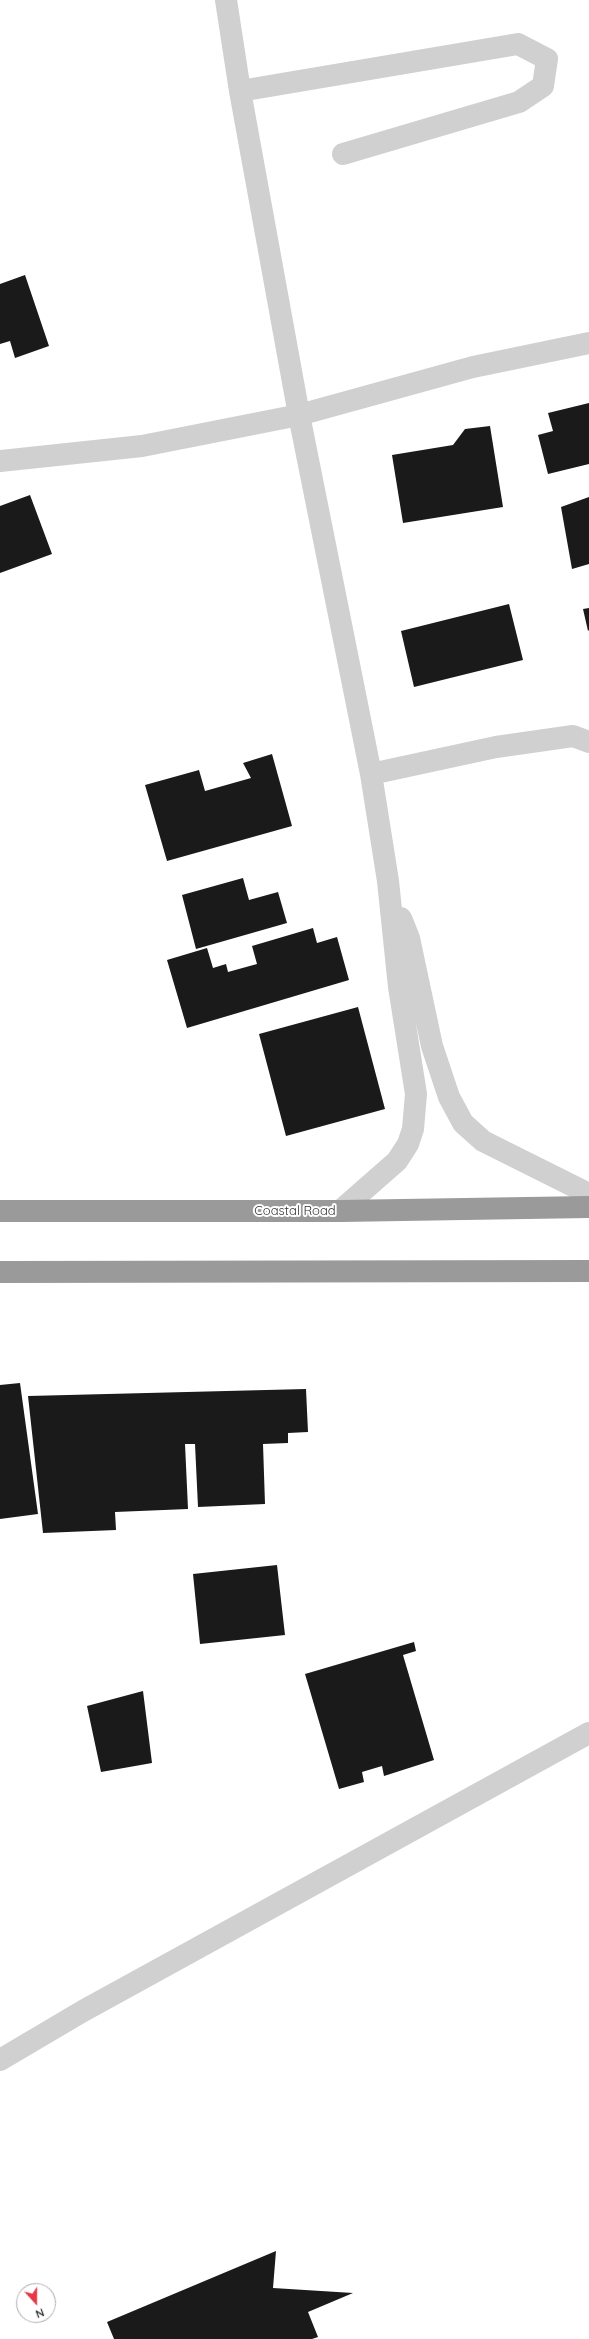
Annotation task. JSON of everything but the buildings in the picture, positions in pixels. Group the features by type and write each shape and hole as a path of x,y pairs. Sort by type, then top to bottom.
{"highway":[{"name":"Coastal Road","path":"0,1211 340,1211 589,1207"},
{"path":"0,1272 589,1271"}],"street":[{"path":"226,0 240,91 299,415 371,774 388,881 399,987 416,1094 413,1129 408,1144 397,1161 340,1211"},
{"path":"240,91 518,44 547,59 543,86 519,102 342,154"},
{"path":"0,461 142,446 299,415 473,367 589,342"},
{"path":"371,774 496,747 573,736 589,742"},
{"path":"388,881 409,938 432,1046 449,1098 463,1123 483,1141 589,1194"},
{"path":"0,2060 83,2011 589,1733"}]}
